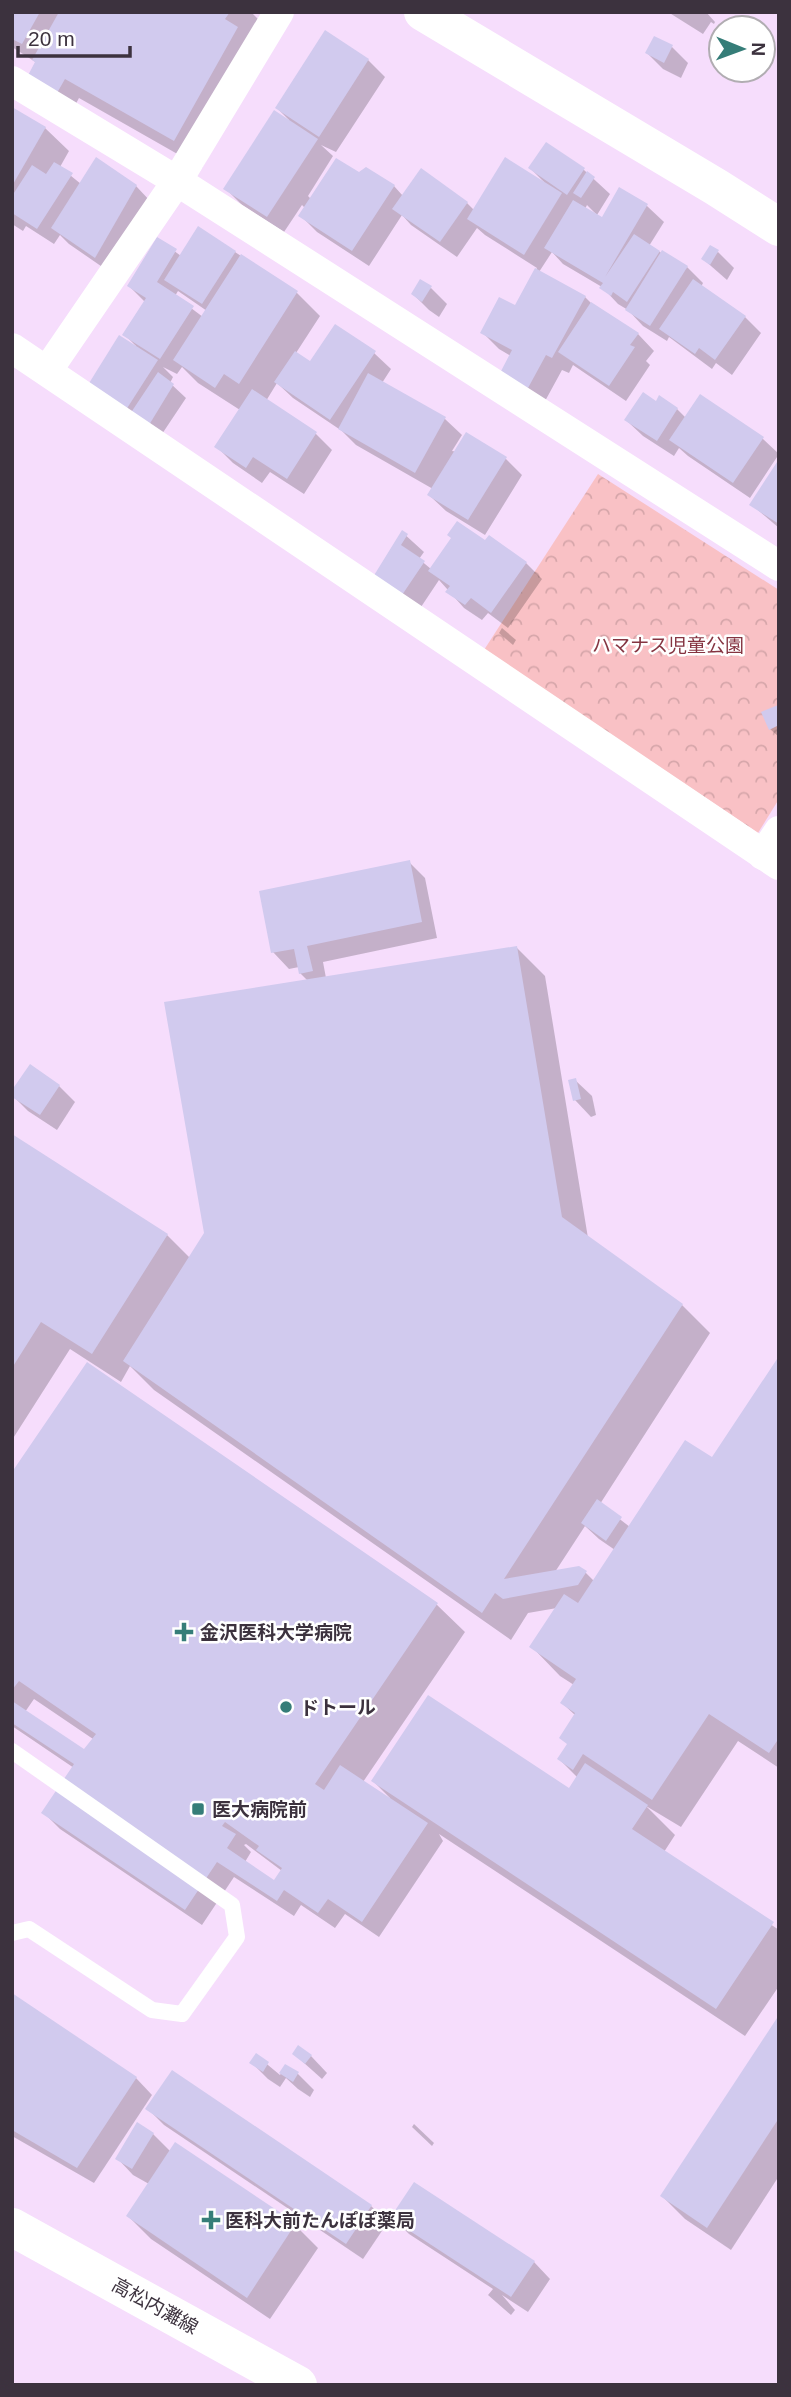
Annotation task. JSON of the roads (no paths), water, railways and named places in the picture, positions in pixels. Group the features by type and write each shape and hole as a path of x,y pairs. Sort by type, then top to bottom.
{"street":[{"path":"47,371 177,181 279,12"},
{"path":"423,12 779,227"},
{"path":"12,81 177,181 779,566"},
{"path":"12,348 774,850"},
{"name":"高松内灘線","path":"12,2227 298,2385"}],"lane":[{"path":"12,1751 232,1905 237,1937 182,2014 152,2010 29,1929 12,1933"}],"place":[{"name":"金沢医科大学病院","path":"184,1632"},
{"name":"ドトール","path":"286,1707"},
{"name":"医大病院前","path":"198,1809"},
{"name":"医科大前たんぽぽ薬局","path":"211,2220"}],"park label":[{"name":"ハマナス児童公園","path":"668,645"}]}
